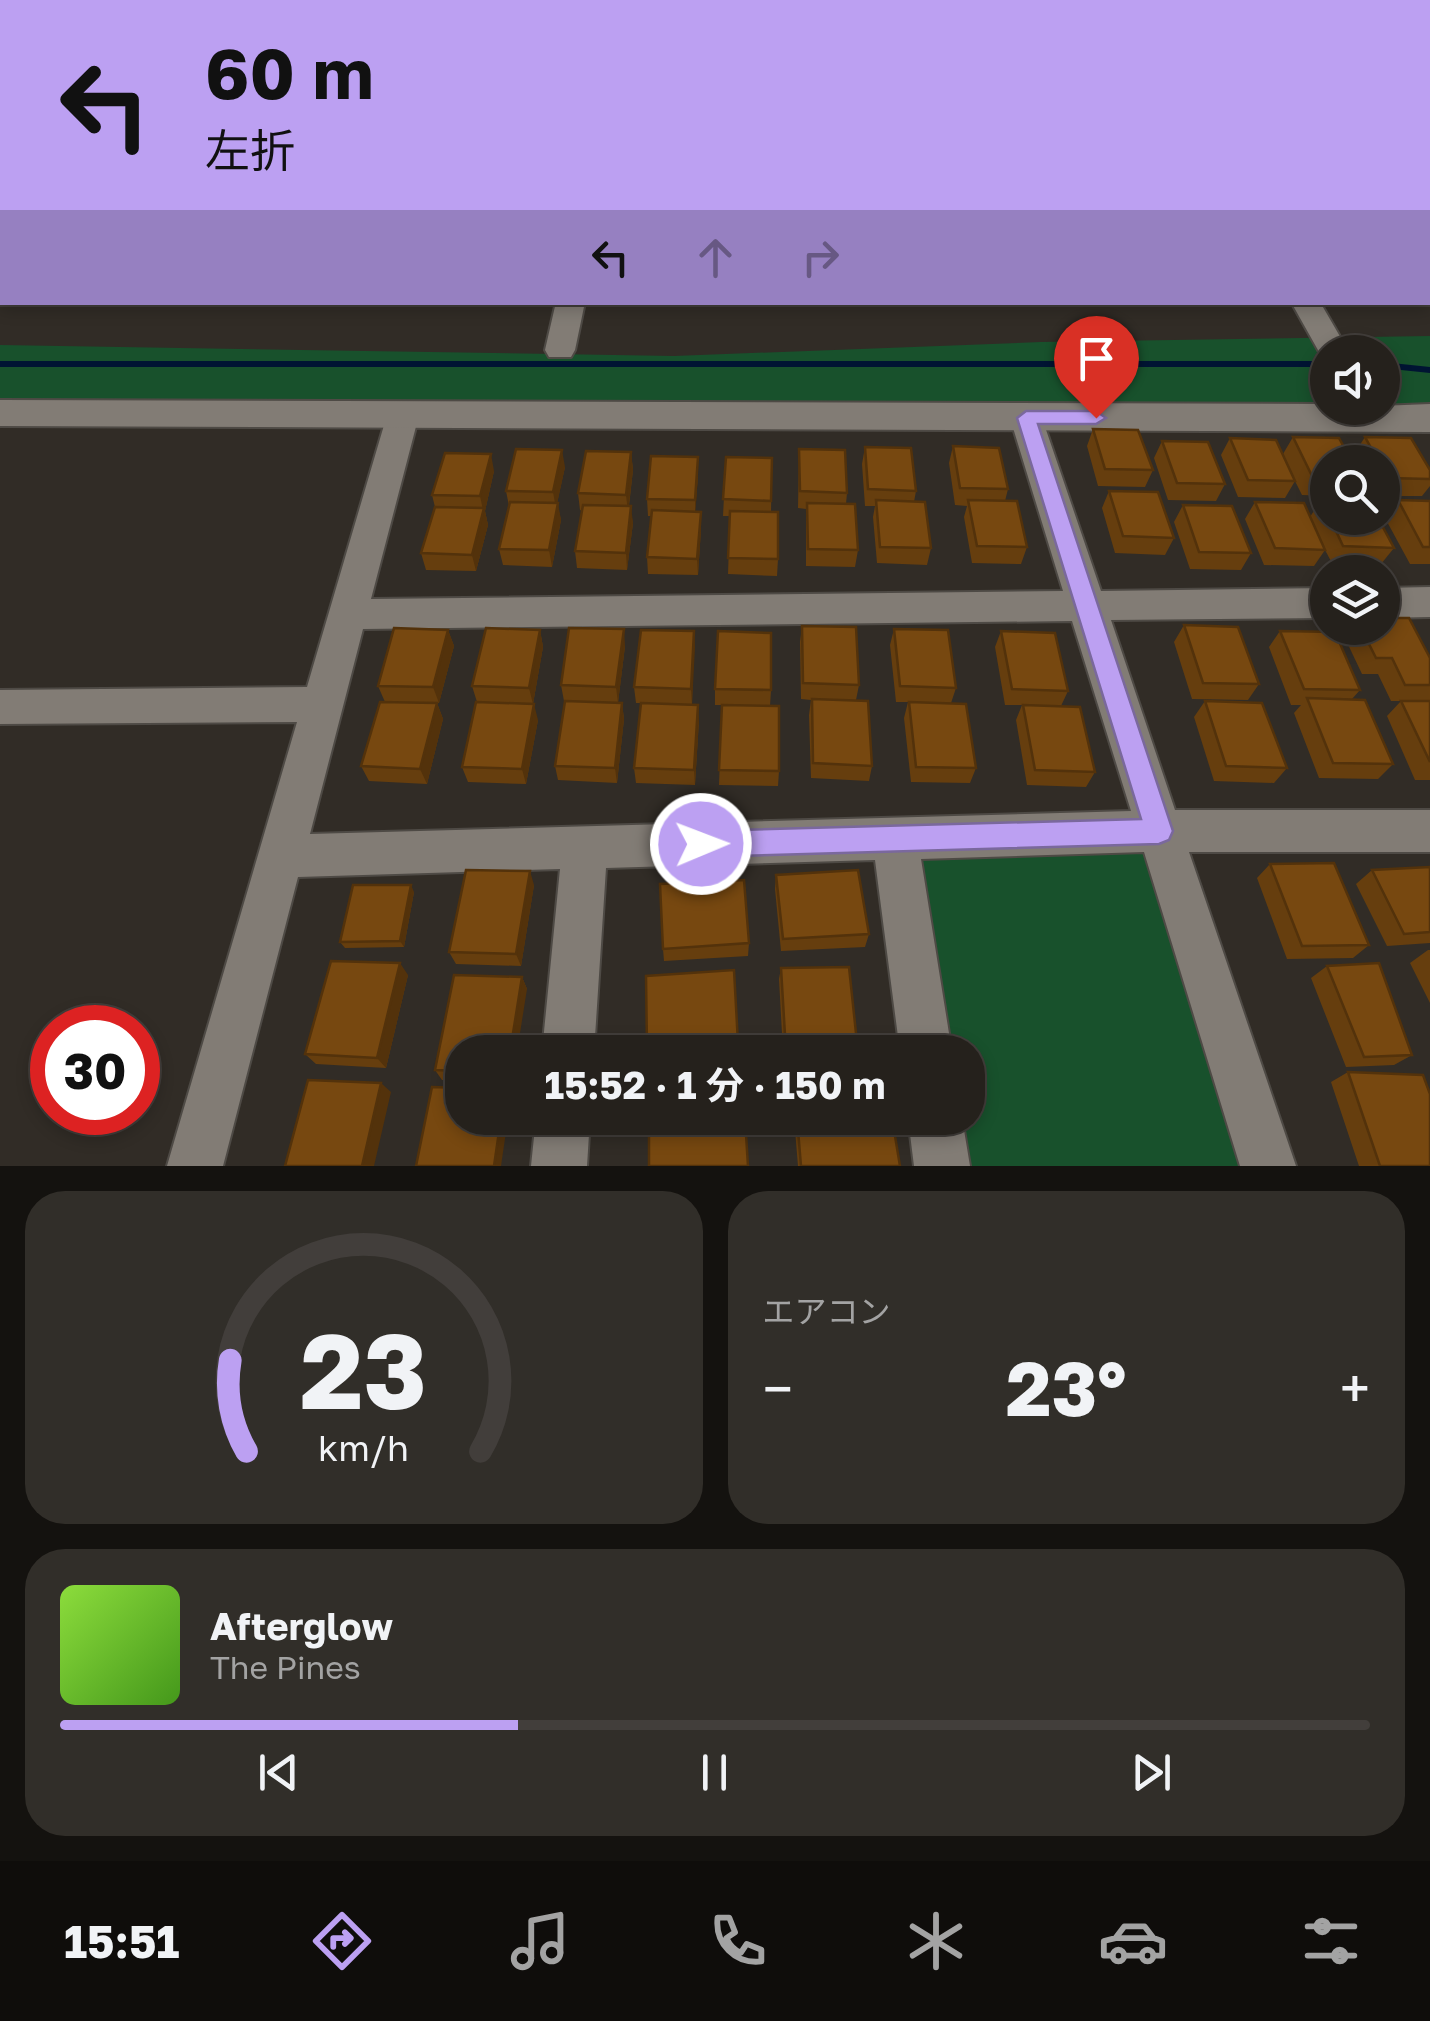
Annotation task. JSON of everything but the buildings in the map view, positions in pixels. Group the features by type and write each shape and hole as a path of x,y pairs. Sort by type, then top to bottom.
{"street":[{"path":"560,350 570,305"},
{"path":"1307,305 1324,335"},
{"path":"0,412 1430,418"},
{"path":"195,1166 404,416"},
{"path":"1026,418 1268,1166"},
{"path":"1400,603 1430,602"},
{"path":"348,614 1310,603"},
{"path":"0,707 322,704"},
{"path":"280,856 1159,831 1430,831"},
{"path":"895,839 924,1035"},
{"path":"569,1035 585,847"},
{"path":"559,1166 562,1135"},
{"path":"937,1135 942,1166"}],"green space":[{"path":"1400,336 1430,336 1430,412 1400,412"},
{"path":"1310,338 1310,412 0,412 0,345 674,356 1041,342"},
{"path":"1159,831 1268,1166 969,1166 964,1135 985,1135 985,1035 949,1035 919,838"}],"waterway":[{"path":"0,364 1310,364"},
{"path":"1400,367 1430,370"}],"route":[{"path":"701,844 1159,831 1026,418 1096,418"}]}
